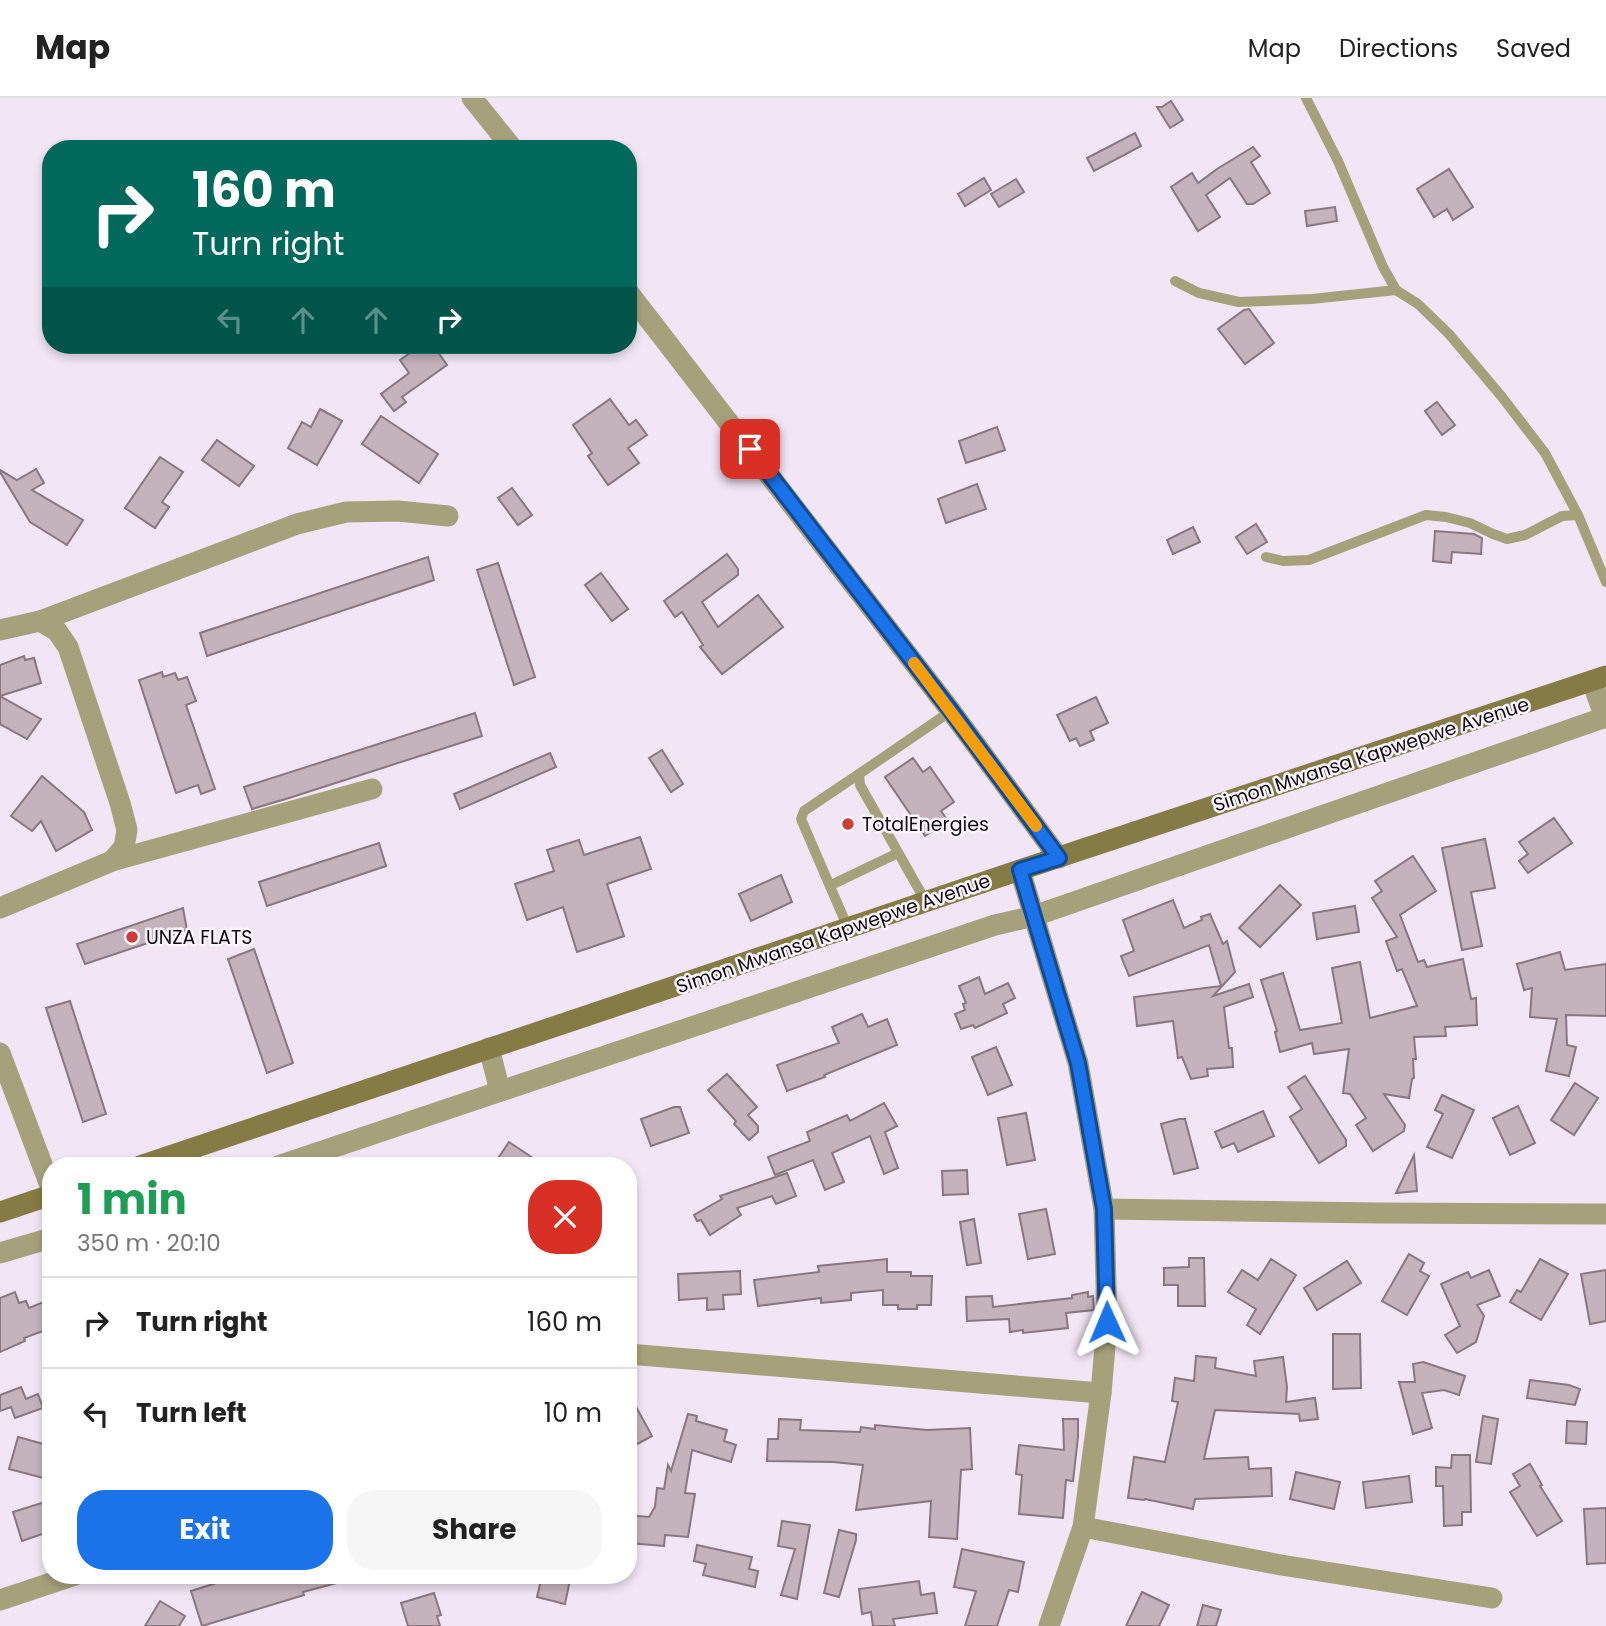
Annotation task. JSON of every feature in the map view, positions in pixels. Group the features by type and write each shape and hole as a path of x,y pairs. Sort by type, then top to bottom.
{"main road":[{"name":"Simon Mwansa Kapwepwe Avenue","path":"166,1157 1599,678"},
{"path":"0,1212 42,1198"}],"street":[{"path":"472,98 506,140"},
{"path":"637,304 951,711 1059,858"},
{"path":"0,630 40,621 297,524 346,512 398,511 448,516"},
{"path":"40,621 57,631 68,648 120,803 127,830 124,847 112,861"},
{"path":"305,1157 995,925 1034,916 1605,718 1599,678"},
{"path":"0,908 112,861 372,789"},
{"path":"1020,870 1078,1063 1104,1209 1107,1322 1101,1393 1083,1527 1049,1626"},
{"path":"489,1048 500,1091"},
{"path":"0,1053 42,1164"},
{"path":"1104,1209 1606,1214"},
{"path":"0,1253 42,1241"},
{"path":"637,1355 1101,1393"},
{"path":"1083,1527 1281,1565 1492,1598"},
{"path":"0,1600 48,1584"}],"lane":[{"path":"1306,98 1338,161 1379,258 1396,290 1418,304 1449,334 1545,453 1578,515 1606,582"},
{"path":"1175,281 1199,293 1238,302 1312,299 1396,290"},
{"path":"1266,557 1283,561 1309,560 1426,515 1469,523 1507,539 1525,535 1562,516 1578,515"},
{"path":"849,928 801,819 804,811 951,711"},
{"path":"859,774 860,785 926,902"},
{"path":"831,886 898,853"}],"building":[{"path":"1171,101 1183,120 1170,128 1157,107"},
{"path":"1135,133 1141,146 1094,171 1087,158"},
{"path":"1253,147 1260,156 1251,162 1270,193 1253,204 1247,204 1230,178 1206,195 1220,217 1198,231 1171,187 1192,173 1198,183"},
{"path":"1449,169 1473,207 1453,220 1447,209 1434,217 1417,189"},
{"path":"984,178 991,190 965,206 958,194"},
{"path":"1016,179 1024,192 999,207 991,194"},
{"path":"1335,207 1337,221 1307,226 1305,211"},
{"path":"1249,309 1274,343 1245,364 1218,329"},
{"path":"408,354 439,354 447,365 402,397 406,402 394,411 381,394 409,373 400,360"},
{"path":"610,399 629,425 636,420 647,435 628,448 639,463 608,485 588,456 592,453 573,425"},
{"path":"1437,402 1455,425 1442,435 1425,411"},
{"path":"320,409 342,421 317,465 288,448 302,422 311,427"},
{"path":"381,416 438,454 419,483 362,444"},
{"path":"997,427 1005,450 966,463 959,441"},
{"path":"217,440 254,466 239,486 202,460"},
{"path":"160,457 183,472 162,502 169,507 155,528 125,508"},
{"path":"36,469 44,483 32,490 83,520 67,545 30,522 0,472 17,480"},
{"path":"977,484 986,509 946,523 938,499"},
{"path":"512,488 532,515 518,525 498,498"},
{"path":"1256,524 1267,542 1247,554 1236,537"},
{"path":"1193,527 1200,542 1173,554 1167,540"},
{"path":"1435,531 1474,534 1482,538 1481,554 1452,552 1451,563 1433,561"},
{"path":"727,554 738,569 738,575 702,602 718,627 758,595 783,627 722,674 700,647 703,645 682,612 675,617 664,601"},
{"path":"428,557 434,580 207,656 200,633"},
{"path":"498,563 535,677 514,685 477,570"},
{"path":"601,573 628,609 612,621 585,585"},
{"path":"24,656 25,660 34,658 41,683 0,696 0,665"},
{"path":"162,672 163,677 175,673 178,680 187,677 196,701 186,705 215,789 201,794 198,785 176,793 139,680"},
{"path":"0,696 41,719 27,739 0,724"},
{"path":"1096,697 1108,723 1090,731 1094,740 1080,746 1076,738 1070,741 1057,715"},
{"path":"475,713 482,736 252,809 244,787"},
{"path":"662,750 683,784 671,792 649,758"},
{"path":"550,753 556,767 460,809 454,794"},
{"path":"913,758 923,772 930,767 954,802 941,811 948,821 925,836 885,777"},
{"path":"42,776 84,812 92,830 56,851 41,821 32,831 11,816"},
{"path":"1554,818 1572,843 1528,873 1519,861 1528,854 1519,842"},
{"path":"640,837 651,869 607,884 624,936 577,952 563,907 527,920 515,884 554,871 547,850 579,840 584,855"},
{"path":"1485,839 1495,888 1471,892 1482,946 1462,950 1442,848"},
{"path":"379,843 386,866 267,906 259,882"},
{"path":"1413,856 1436,891 1400,915 1418,962 1424,960 1427,967 1463,959 1471,999 1476,998 1477,1025 1445,1027 1446,1036 1414,1037 1416,1059 1413,1059 1414,1078 1409,1098 1384,1094 1405,1125 1404,1131 1373,1151 1356,1125 1366,1118 1350,1094 1343,1093 1349,1049 1314,1054 1312,1043 1280,1052 1275,1032 1277,1031 1261,980 1283,973 1300,1030 1342,1023 1332,968 1360,962 1370,1018 1417,1006 1402,969 1397,971 1386,941 1397,937 1372,898 1382,891 1375,881"},
{"path":"781,875 792,902 751,921 739,894"},
{"path":"1280,885 1301,905 1260,947 1239,928"},
{"path":"1173,900 1184,928 1210,914 1223,944 1227,941 1235,972 1213,996 1249,984 1253,997 1224,1007 1233,1067 1207,1069 1208,1076 1191,1079 1182,1057 1178,1058 1173,1021 1137,1026 1134,997 1221,986 1209,945 1129,976 1121,956 1134,951 1123,920"},
{"path":"1355,906 1359,932 1317,939 1313,913"},
{"name":"UNZA FLATS","path":"183,908 187,930 85,964 77,944"},
{"path":"254,949 293,1063 267,1073 228,959"},
{"path":"1560,952 1565,970 1606,964 1606,1016 1566,1015 1567,1045 1576,1047 1569,1076 1546,1071 1557,1019 1530,1017 1532,988 1524,990 1517,964"},
{"path":"979,977 985,994 1008,983 1015,998 1003,1004 1007,1013 975,1028 973,1025 961,1029 955,1014 965,1010 963,1004 966,1003 959,986"},
{"path":"70,1001 106,1114 83,1122 46,1008"},
{"path":"862,1014 868,1027 887,1019 897,1045 787,1091 777,1065 839,1043 832,1027"},
{"path":"996,1047 1012,1085 988,1095 972,1057"},
{"path":"727,1074 757,1107 748,1115 758,1126 758,1132 749,1140 708,1090"},
{"path":"1305,1076 1346,1140 1346,1146 1319,1163 1290,1117 1302,1109 1288,1087"},
{"path":"1575,1083 1598,1098 1574,1135 1551,1120"},
{"path":"1442,1095 1474,1110 1452,1158 1427,1147 1443,1114 1435,1110"},
{"path":"884,1103 897,1126 885,1132 898,1168 884,1174 870,1136 832,1153 844,1182 825,1190 813,1160 775,1175 768,1157 810,1141 807,1132 847,1115 850,1121"},
{"path":"1518,1106 1535,1143 1510,1155 1493,1118"},
{"path":"680,1107 689,1133 651,1146 641,1119"},
{"path":"1263,1111 1274,1136 1238,1152 1234,1143 1222,1148 1215,1132"},
{"path":"1026,1113 1035,1160 1007,1165 998,1118"},
{"path":"1185,1119 1198,1168 1174,1174 1161,1124"},
{"path":"509,1142 532,1157 499,1157"},
{"path":"1414,1155 1417,1191 1396,1193"},
{"path":"967,1170 968,1194 943,1195 942,1171"},
{"path":"787,1173 796,1196 776,1204 772,1196 737,1208 741,1215 710,1235 701,1220 697,1221 694,1215 722,1199 720,1196"},
{"path":"1046,1209 1055,1254 1028,1259 1019,1214"},
{"path":"974,1219 981,1263 967,1265 960,1222"},
{"path":"1409,1254 1424,1263 1420,1271 1429,1276 1407,1315 1382,1301"},
{"path":"1189,1258 1204,1258 1205,1306 1178,1306 1178,1285 1164,1285 1164,1268 1189,1267"},
{"path":"887,1259 887,1272 911,1272 911,1276 932,1276 931,1305 917,1305 917,1309 898,1309 898,1305 883,1305 883,1290 851,1293 851,1300 821,1303 821,1298 758,1306 754,1280 819,1272 818,1266"},
{"path":"1271,1259 1296,1275 1260,1334 1247,1325 1256,1309 1228,1292 1242,1270 1258,1280"},
{"path":"1540,1259 1568,1274 1541,1320 1510,1302 1517,1290 1521,1292"},
{"path":"1347,1261 1361,1283 1317,1310 1304,1288"},
{"path":"1489,1270 1500,1296 1477,1305 1484,1316 1476,1342 1457,1353 1445,1335 1460,1326 1441,1284 1468,1272 1471,1278"},
{"path":"1606,1270 1606,1321 1590,1324 1581,1274"},
{"path":"740,1271 741,1294 723,1295 724,1309 707,1310 707,1298 679,1300 678,1274"},
{"path":"15,1292 19,1303 26,1301 29,1308 42,1303 42,1331 0,1352 0,1298"},
{"path":"1088,1292 1088,1297 1093,1296 1094,1310 1066,1313 1068,1328 1023,1333 1023,1330 1010,1332 1009,1319 967,1321 966,1297 992,1296 993,1307 1072,1298 1072,1295"},
{"path":"1333,1334 1360,1334 1361,1388 1333,1389"},
{"path":"1196,1356 1216,1358 1215,1368 1256,1376 1254,1361 1283,1357 1286,1402 1315,1398 1318,1419 1300,1421 1299,1414 1215,1410 1204,1459 1248,1457 1249,1469 1271,1468 1272,1496 1195,1499 1193,1509 1128,1498 1134,1457 1165,1462 1178,1402 1172,1401 1175,1378 1194,1381"},
{"path":"1423,1362 1465,1376 1459,1395 1444,1390 1422,1393 1432,1428 1413,1434 1399,1382 1415,1382 1413,1364"},
{"path":"1530,1380 1580,1389 1575,1405 1527,1398"},
{"path":"21,1387 26,1399 38,1394 42,1408 15,1418 11,1407 0,1411 0,1395"},
{"path":"637,1408 652,1436 637,1444"},
{"path":"688,1414 697,1416 696,1421 727,1430 724,1441 736,1445 731,1462 692,1450 685,1493 695,1494 688,1537 665,1535 664,1546 637,1544 637,1516 649,1517 655,1507 657,1488 664,1489 668,1465 671,1471"},
{"path":"1483,1416 1498,1419 1491,1464 1476,1462"},
{"path":"779,1419 801,1420 800,1430 860,1432 861,1427 875,1429 875,1425 927,1430 970,1428 972,1469 961,1470 957,1539 929,1537 931,1501 856,1510 863,1465 767,1461 768,1439 778,1439"},
{"path":"1063,1419 1078,1419 1078,1437 1073,1481 1066,1480 1063,1518 1019,1514 1022,1475 1016,1474 1019,1445 1064,1450"},
{"path":"1567,1421 1587,1422 1586,1444 1566,1443"},
{"path":"18,1437 42,1444 42,1478 9,1469"},
{"path":"1452,1455 1470,1455 1471,1512 1462,1512 1462,1525 1444,1526 1443,1486 1436,1486 1436,1467 1451,1468"},
{"path":"1530,1464 1562,1521 1537,1536 1510,1492 1520,1486 1513,1474"},
{"path":"1296,1472 1340,1482 1334,1509 1290,1499"},
{"path":"1409,1476 1412,1502 1366,1508 1363,1482"},
{"path":"42,1503 42,1534 22,1541 13,1512"},
{"path":"1606,1508 1606,1563 1587,1564 1584,1509"},
{"path":"782,1521 810,1525 797,1599 781,1595 795,1549 778,1546"},
{"path":"839,1530 856,1534 856,1540 839,1597 824,1593"},
{"path":"697,1545 752,1557 749,1569 758,1571 755,1587 703,1575 706,1564 694,1561"},
{"path":"962,1549 1024,1562 1018,1592 1009,1590 997,1626 965,1626 976,1591 954,1587"},
{"path":"919,1581 921,1595 934,1593 937,1613 893,1619 895,1626 873,1626 871,1612 862,1614 859,1589"},
{"path":"213,1584 333,1584 202,1626 191,1591"},
{"path":"540,1584 569,1584 565,1604 537,1597"},
{"path":"1142,1592 1169,1605 1159,1626 1126,1626"},
{"path":"434,1593 441,1615 437,1616 440,1626 408,1626 401,1603"},
{"path":"160,1601 185,1616 179,1626 145,1626"},
{"path":"1203,1605 1221,1610 1216,1626 1197,1626"}],"slow traffic":[{"path":"914,663 1036,826"}],"place":[{"name":"TotalEnergies","path":"848,824"},
{"name":"UNZA FLATS","path":"132,937"}],"route":[{"path":"750,449 951,711 1059,858 1020,870 1078,1063 1104,1209 1107,1322"}]}
